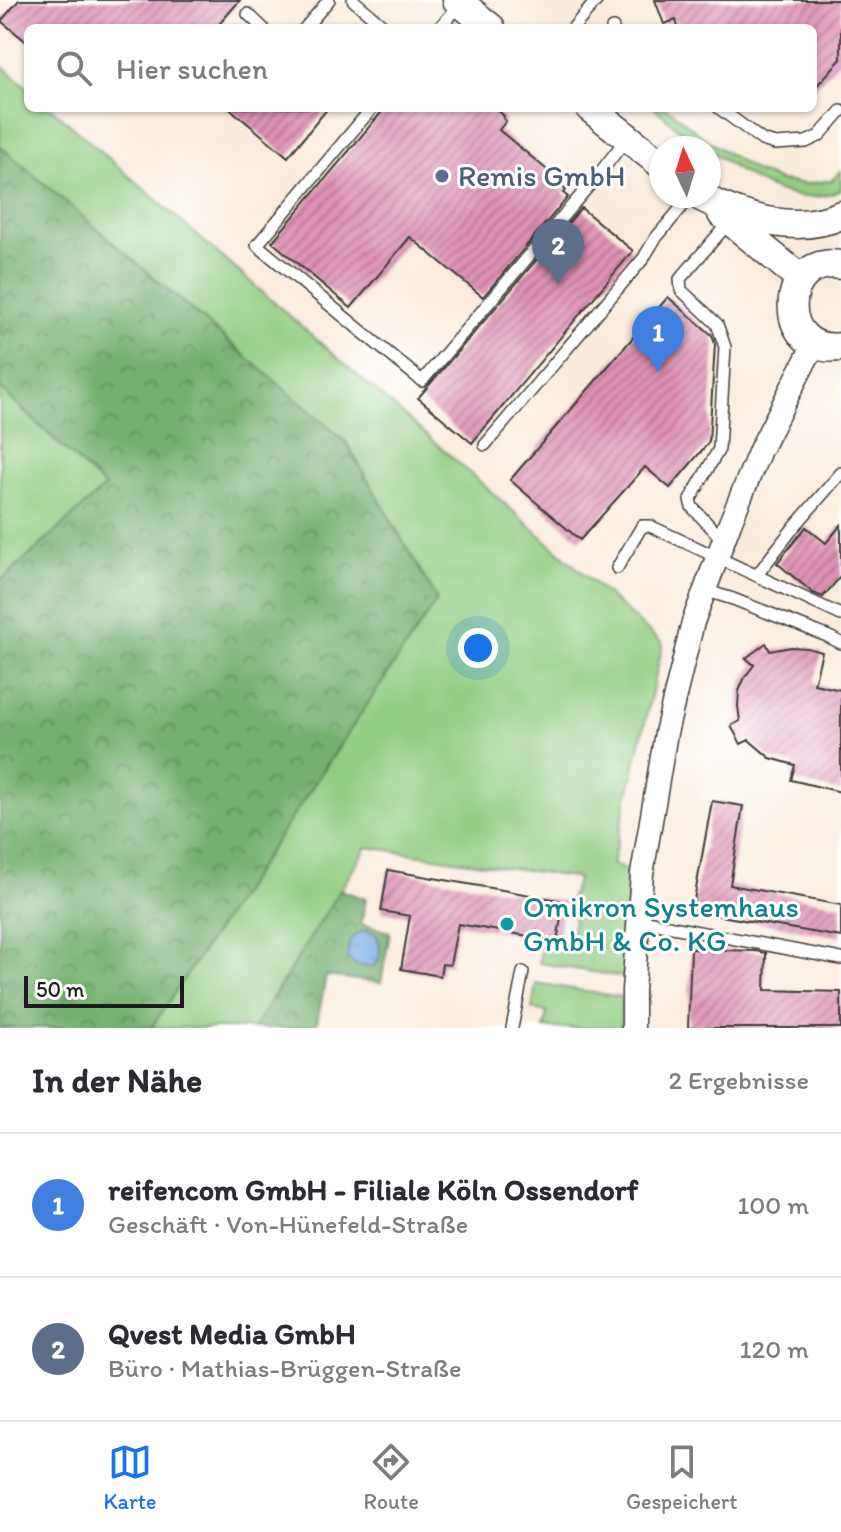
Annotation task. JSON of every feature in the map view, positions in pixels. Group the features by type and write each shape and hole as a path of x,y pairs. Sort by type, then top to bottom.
{"street":[{"path":"459,2 486,24"},
{"path":"595,112 649,155"},
{"path":"721,205 774,221 800,224 816,223 841,215"},
{"path":"714,208 801,279"},
{"path":"633,1028 642,874 666,733 693,622 760,450 828,345 802,334 795,324 791,301 795,289 809,271 838,262"}],"lane":[{"path":"308,24 329,0"},
{"path":"353,0 381,24"},
{"path":"576,24 597,0"},
{"path":"442,24 459,2"},
{"path":"248,14 259,24"},
{"path":"724,112 762,140 775,144 806,142 819,136 841,111"},
{"path":"369,112 257,245 422,381 627,138"},
{"path":"485,445 643,259 681,208"},
{"path":"720,549 690,500 719,449 725,347 717,324 681,290 680,279 730,221"},
{"path":"757,575 841,473"},
{"path":"617,568 642,526 650,526 720,549 757,575 841,615"},
{"path":"704,590 841,643"},
{"path":"639,918 841,959"},
{"path":"512,1028 523,972"}],"green space":[{"path":"0,64 24,85 24,112 56,112 663,644 612,864 631,872 623,977 539,963 542,939 570,942 574,917 565,913 578,878 367,847 254,1028 151,1028 437,600 346,442 0,146"},
{"path":"659,112 672,112 702,136 688,136"},
{"path":"0,146 346,442 437,600 151,1028 0,1028 0,582 105,487 0,388"},
{"path":"721,149 757,172 780,181 806,184 832,180 841,171 841,190 823,196 788,194 721,158"},
{"path":"0,388 105,487 0,582"},
{"path":"340,890 366,899 361,924 390,932 381,983 326,976 316,1028 254,1028"},
{"path":"536,983 621,997 621,1028 544,1028 547,1012 532,1009"}],"water":[{"path":"365,931 377,936 380,946 379,961 371,967 356,965 348,958 350,940"}],"building":[{"path":"19,0 240,0 219,24 24,24 24,40 1,21"},
{"path":"655,0 841,0 841,59 817,86 817,24 677,24 676,20 664,24"},
{"path":"234,112 325,112 288,157"},
{"path":"382,112 500,112 506,121 499,130 552,174 550,177 566,190 563,193 568,197 483,297 410,237 351,308 272,242"},
{"path":"581,208 633,251 472,443 418,398"},
{"path":"668,297 712,335 715,344 709,442 670,488 645,467 580,540 510,480"},
{"path":"841,525 841,576 823,597 813,593 777,563 806,527 826,543"},
{"path":"766,643 770,651 791,647 822,652 814,684 841,690 841,792 791,780 795,765 770,758 749,740 741,744 731,726 740,721 739,691 754,665 746,658"},
{"path":"712,801 743,806 730,885 841,905 841,937 692,911"},
{"name":"Omikron Systemhaus GmbH & Co. KG","path":"388,870 564,901 557,941 458,924 450,965 442,964 440,976 401,969 410,916 381,911"},
{"path":"691,949 766,953 765,990 841,992 841,1028 688,1028"}],"place":[{"name":"Remis GmbH","path":"442,176"},
{"name":"Qvest Media GmbH","path":"558,285"},
{"name":"reifencom GmbH - Filiale Köln Ossendorf","path":"658,372"},
{"name":"Omikron Systemhaus GmbH & Co. KG","path":"507,924"}]}
